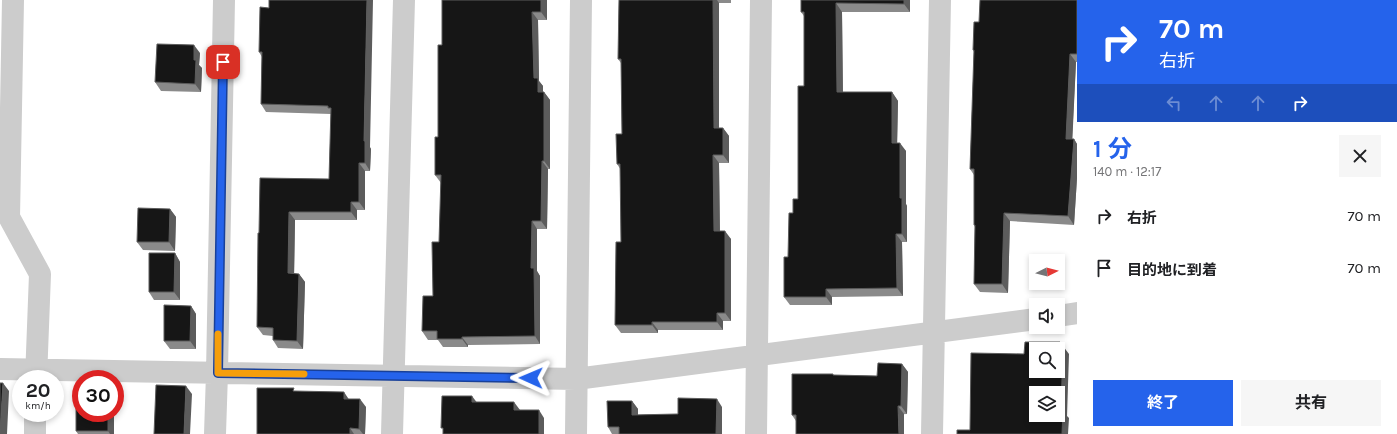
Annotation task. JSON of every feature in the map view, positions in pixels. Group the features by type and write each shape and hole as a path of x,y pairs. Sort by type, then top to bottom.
{"street":[{"path":"13,0 9,217 40,274 36,370"},
{"path":"215,434 218,373 224,0"},
{"path":"392,434 404,0"},
{"path":"576,434 581,0"},
{"path":"756,434 761,0"},
{"path":"932,434 940,0"},
{"path":"1065,315 1077,313"},
{"path":"64,374 218,373 576,379 1029,320"},
{"path":"0,369 12,371"},
{"path":"35,422 35,434"}],"building":[{"path":"269,0 367,0 364,141 365,163 359,163 359,202 351,202 351,212 289,212 288,273 299,274 297,341 273,340 273,328 257,327 260,178 329,179 331,108 328,108 328,106 261,104 262,52 259,52 260,7 269,8"},
{"path":"442,0 541,0 541,12 532,12 534,78 538,78 538,92 544,92 544,161 542,161 541,221 532,221 531,268 534,268 535,336 462,337 462,339 437,339 437,331 422,331 423,296 433,296 432,242 439,242 441,175 435,175 435,137 438,137 438,45 442,45"},
{"path":"619,0 713,0 714,128 723,128 723,155 713,155 714,231 725,231 725,313 717,313 717,322 652,322 652,325 615,325 616,242 621,242 620,164 617,164 616,134 622,134 621,59 618,59"},
{"path":"801,0 904,0 904,4 836,3 837,92 892,92 892,143 900,143 900,198 902,198 902,234 896,234 897,288 826,289 826,297 784,297 784,257 788,257 789,213 793,213 793,199 798,199 798,86 804,86 804,12 801,12"},
{"path":"980,0 1077,0 1077,54 1070,54 1066,139 1074,139 1068,216 1004,213 1002,284 974,284 974,169 970,169 974,22 979,22"},
{"path":"157,44 194,45 194,60 196,60 195,84 155,82"},
{"path":"138,208 170,209 169,242 137,242"},
{"path":"149,253 175,253 174,292 149,292"},
{"path":"164,305 191,306 190,341 164,341"},
{"path":"1025,342 1029,342 1029,378 1062,378 1062,386 1029,386 1029,422 1062,422 1062,434 957,434 957,430 970,430 971,353 1024,354"},
{"path":"878,363 902,364 901,406 898,406 899,434 796,434 796,415 792,415 792,374 877,376"},
{"path":"0,383 3,383 0,434"},
{"path":"156,385 186,386 184,434 154,434"},
{"path":"257,388 294,388 293,391 344,392 344,399 360,399 359,429 350,428 350,434 257,434"},
{"path":"442,396 472,396 472,402 514,402 514,410 539,410 539,434 443,434 443,428 441,428"},
{"path":"678,398 717,399 716,434 619,434 619,427 608,427 607,401 632,401 632,415 678,414"},
{"path":"76,422 108,422 108,431 76,431"}],"slow traffic":[{"path":"218,334 218,373 304,374"}],"route":[{"path":"223,62 218,373 531,378"}]}
